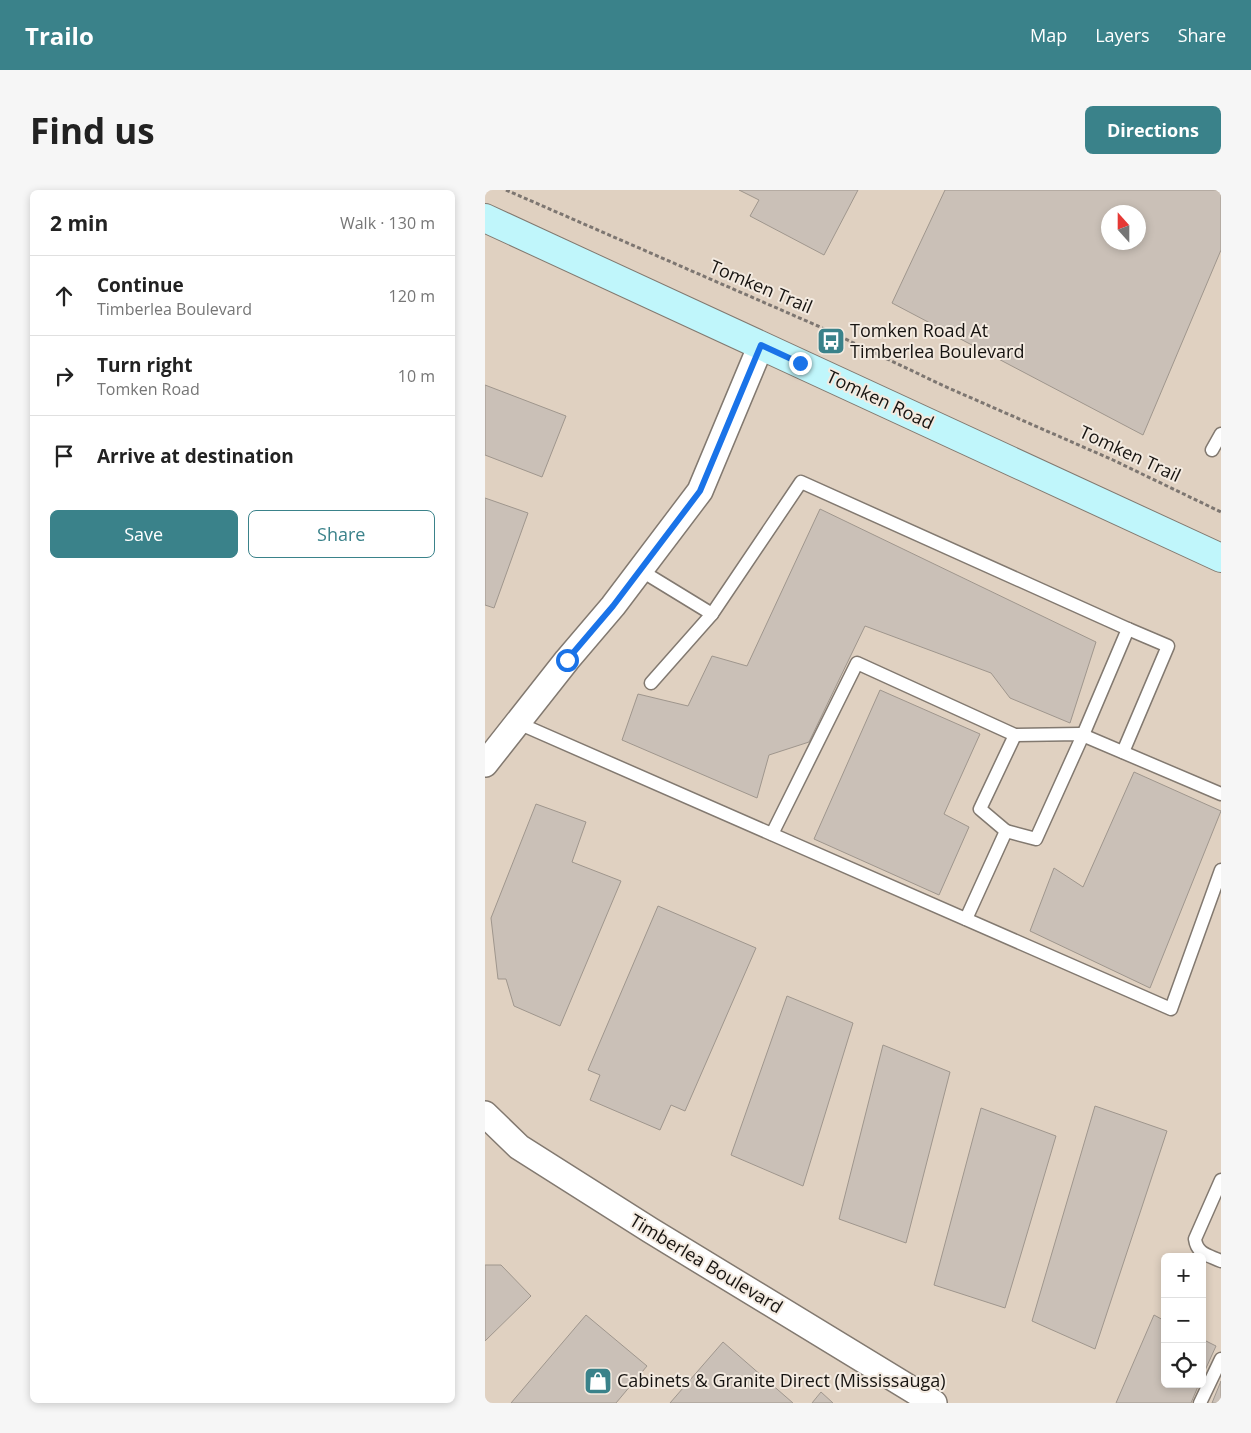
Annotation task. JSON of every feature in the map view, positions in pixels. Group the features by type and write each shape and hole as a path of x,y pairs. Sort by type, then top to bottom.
{"main road":[{"name":"Tomken Road","path":"485,218 1221,558"}],"street":[{"path":"485,764 567,660 613,606 700,491 761,345"},
{"name":"Timberlea Boulevard","path":"485,1114 519,1147 650,1230 934,1403"}],"lane":[{"path":"1212,450 1221,434"},
{"path":"651,683 712,614 801,482 1168,646 1123,752"},
{"path":"640,570 712,614"},
{"path":"1015,735 980,809 1006,831 1036,839 1128,629"},
{"path":"772,834 857,663 1015,735 1080,734 1221,794"},
{"path":"518,723 1171,1009 1221,870"},
{"path":"966,919 1006,831"},
{"path":"1221,1180 1195,1239 1196,1246 1201,1252 1221,1261"},
{"path":"1201,1403 1221,1359"}],"path":[{"name":"Tomken Trail","path":"506,190 818,326 944,386 1113,460 1221,512"}],"shaded area":[{"path":"485,190 1221,190 1221,1403 485,1403"}],"building":[{"path":"739,190 858,190 824,255 750,216 759,200"},
{"path":"945,190 1221,190 1221,250 1143,435 892,303"},
{"path":"485,385 566,416 542,477 485,455"},
{"path":"485,498 528,513 494,608 485,605"},
{"path":"820,509 1096,642 1070,723 1010,698 991,673 865,626 809,742 769,755 757,798 622,740 638,694 688,706 712,656 747,666"},
{"path":"880,690 980,734 944,814 969,827 939,895 814,839"},
{"path":"1134,772 1221,811 1150,988 1030,931 1054,868 1083,887"},
{"path":"536,804 586,822 572,862 621,881 560,1026 514,1006 506,979 498,979 491,918"},
{"path":"658,906 756,948 685,1111 671,1105 660,1130 590,1100 600,1075 588,1070"},
{"path":"787,996 853,1023 803,1186 731,1155"},
{"path":"883,1045 950,1072 906,1243 839,1219"},
{"path":"1095,1106 1167,1131 1095,1349 1032,1321"},
{"path":"981,1108 1056,1136 1005,1308 934,1285"},
{"path":"485,1265 501,1265 531,1296 485,1341"},
{"path":"586,1315 647,1366 616,1403 511,1403"},
{"path":"1154,1315 1161,1319 1161,1388 1197,1388 1191,1403 1116,1403"},
{"path":"1206,1341 1216,1346 1206,1368"},
{"path":"723,1342 793,1403 670,1403"},
{"path":"1221,1381 1221,1403 1212,1403"},
{"path":"821,1392 833,1403 812,1403"}],"place":[{"name":"Tomken Road At Timberlea Boulevard","path":"831,341"},
{"name":"Cabinets & Granite Direct (Mississauga)","path":"598,1381"}],"route":[{"path":"567,660 613,606 700,491 761,345 800,363"}]}
